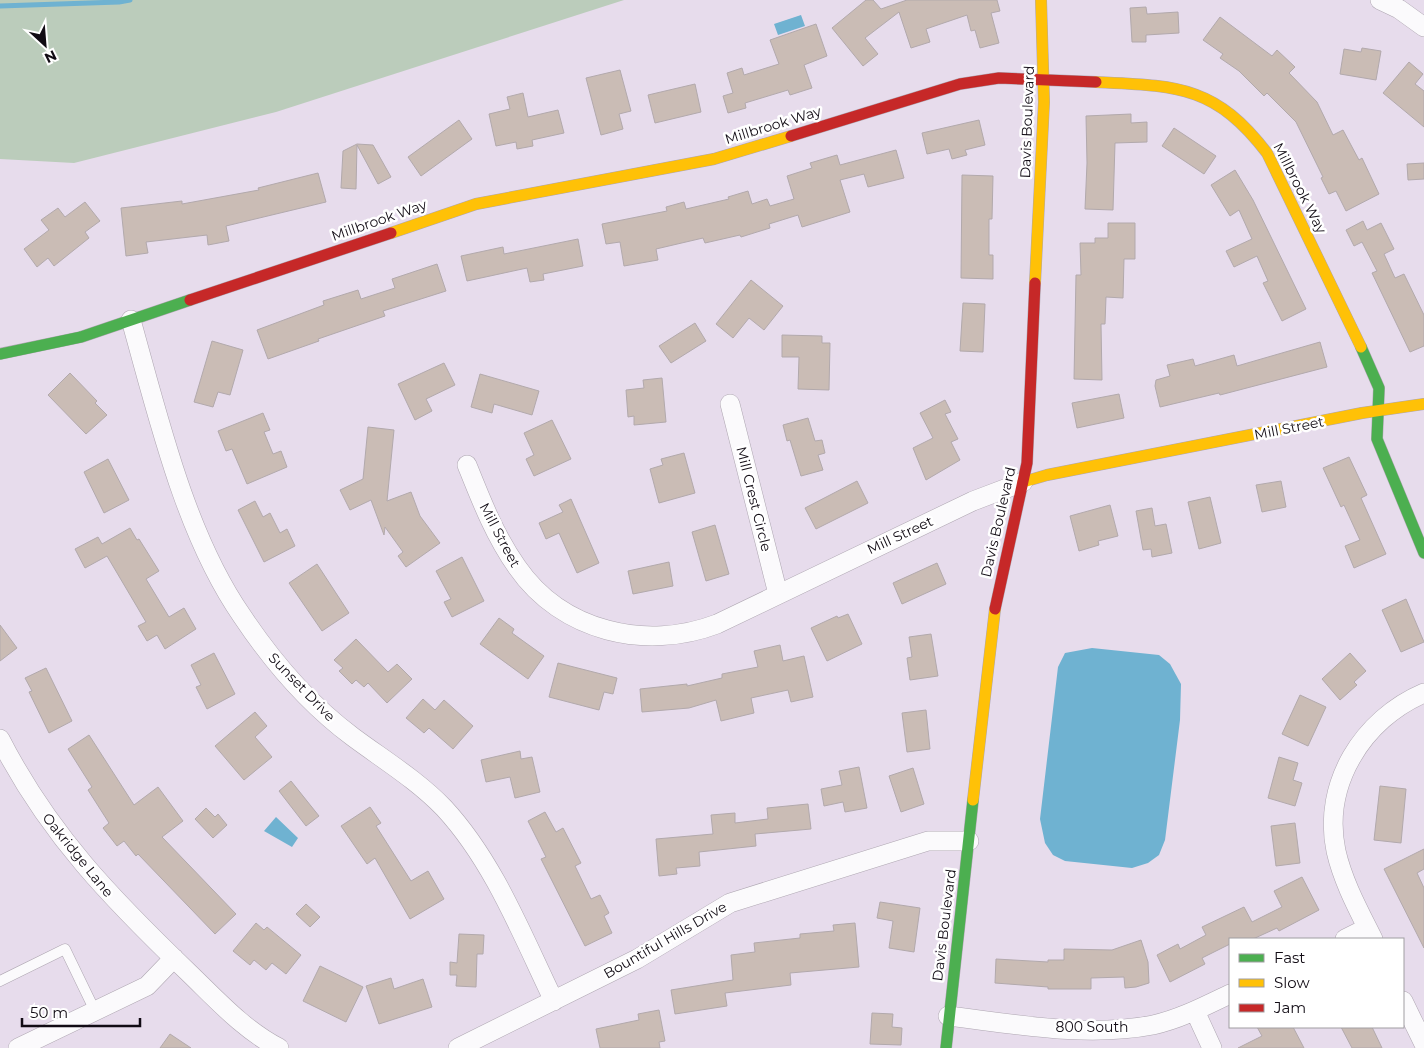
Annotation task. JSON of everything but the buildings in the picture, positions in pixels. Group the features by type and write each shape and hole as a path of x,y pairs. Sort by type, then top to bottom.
{"street":[{"name":"Davis Boulevard","path":"946,1048 948,1016 996,600 1023,482 1027,456 1044,79 1041,0"},
{"path":"1380,0 1399,9 1424,27"},
{"name":"Millbrook Way","path":"0,354 80,337 476,204 714,159 960,84 999,78 1149,84 1186,90 1227,110 1250,129 1271,160 1377,379 1377,439 1424,553"},
{"name":"Sunset Drive","path":"131,320 184,497 224,590 260,641 296,684 352,736 422,787 461,828 488,869 554,1001"},
{"name":"Mill Crest Circle","path":"730,404 778,594"},
{"name":"Mill Street","path":"466,465 485,508 517,567 530,585 547,600 590,626 636,636 681,635 717,624 973,501 1023,482 1047,475 1424,404"},
{"path":"1350,938 1370,934 1347,884 1336,850 1334,823 1337,797 1347,765 1362,740 1393,710 1424,693"},
{"name":"Oakridge Lane","path":"0,739 6,766 31,795 84,866 114,900 174,958"},
{"name":"Bountiful Hills Drive","path":"458,1048 637,959 730,903 928,841 969,841"},
{"path":"18,1048 147,986 174,958 247,1028 279,1048"},
{"name":"800 South","path":"948,1016 1064,1029 1098,1030 1153,1025 1195,1011 1229,994"},
{"path":"1404,1003 1424,1044"},
{"path":"1195,1011 1212,1048"}],"lane":[{"path":"0,980 65,949 95,1011"}],"green space":[{"path":"0,0 624,0 276,112 74,163 0,159"}],"water":[{"path":"801,15 805,26 778,35 774,24"},
{"path":"1092,648 1159,655 1170,664 1181,684 1180,720 1165,840 1159,855 1148,863 1132,868 1065,861 1053,855 1045,843 1040,819 1058,667 1065,653"},
{"path":"276,817 298,838 292,847 264,831"}],"waterway":[{"path":"0,6 130,0"}],"traffic: fast":[{"path":"0,354 81,337 190,300"},
{"path":"1361,347 1379,388 1377,439 1424,553"},
{"path":"946,1048 973,800"}],"traffic: slow":[{"path":"1035,283 1044,102 1041,0"},
{"path":"1096,82 1150,85 1172,88 1192,94 1211,102 1230,114 1248,131 1267,153 1361,347"},
{"path":"391,233 476,204 714,159 791,136"},
{"path":"1023,482 1047,475 1362,413 1424,404"},
{"path":"973,800 995,609"}],"traffic: jam":[{"path":"791,136 960,84 999,78 1096,82"},
{"path":"190,300 391,233"},
{"path":"995,609 1027,463 1035,283"}]}
